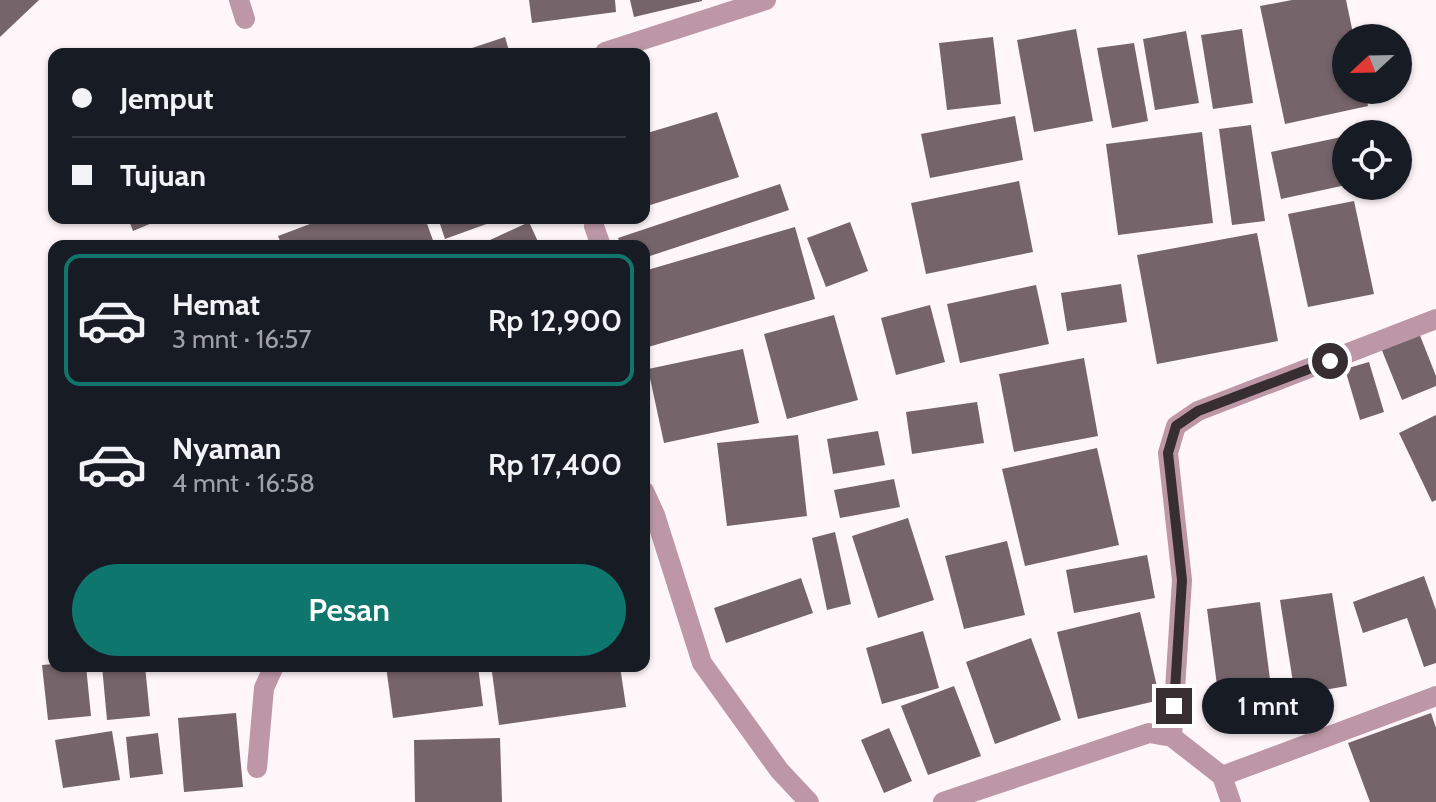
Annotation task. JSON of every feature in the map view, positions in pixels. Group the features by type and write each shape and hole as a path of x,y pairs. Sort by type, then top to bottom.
{"street":[{"path":"617,48 766,0"},
{"path":"594,226 599,240"},
{"path":"1172,737 1182,580 1168,453 1176,426 1198,411 1436,319"},
{"path":"650,504 702,663 779,770 809,802"},
{"path":"257,768 264,688 271,672"},
{"path":"1222,776 1436,696"},
{"path":"943,802 1149,733 1172,737 1222,776 1231,802"},
{"path":"779,770 790,802"}],"building":[{"path":"0,0 39,0 0,37"},
{"path":"529,0 615,0 616,12 532,23"},
{"path":"630,0 702,0 702,1 634,17"},
{"path":"1292,0 1346,0 1351,24 1332,24 1332,104 1368,106 1285,124 1260,6"},
{"path":"1076,29 1093,121 1034,132 1017,40"},
{"path":"1242,29 1253,103 1213,109 1201,35"},
{"path":"1186,31 1199,103 1155,110 1143,39"},
{"path":"505,37 508,48 472,48"},
{"path":"993,37 1001,104 947,110 939,43"},
{"path":"1134,43 1148,121 1112,128 1097,48"},
{"path":"717,112 739,177 650,205 650,132"},
{"path":"1015,116 1023,160 930,178 921,134"},
{"path":"1251,125 1265,221 1232,225 1219,129"},
{"path":"1202,132 1213,223 1118,235 1106,144"},
{"path":"1332,139 1332,188 1281,199 1271,152"},
{"path":"1019,181 1033,252 926,274 911,203"},
{"path":"780,184 789,210 650,256 650,240 618,238"},
{"path":"1354,201 1374,294 1308,307 1288,214"},
{"path":"850,222 868,271 826,287 807,238"},
{"path":"130,224 150,224 133,231"},
{"path":"310,224 427,224 433,240 280,240 278,236"},
{"path":"440,224 486,224 445,239"},
{"path":"530,224 537,240 490,240"},
{"path":"795,227 815,299 650,346 650,269"},
{"path":"1257,233 1278,341 1157,364 1137,255"},
{"path":"1121,284 1127,322 1067,331 1061,293"},
{"path":"1036,285 1049,344 960,363 947,304"},
{"path":"930,305 945,362 896,375 881,318"},
{"path":"834,315 858,400 787,419 764,334"},
{"path":"1419,333 1436,376 1436,386 1402,400 1381,348"},
{"path":"743,349 759,423 664,443 650,369"},
{"path":"1084,358 1098,436 1014,452 999,374"},
{"path":"1369,362 1384,412 1360,420 1345,369"},
{"path":"977,402 984,443 912,454 906,412"},
{"path":"1436,415 1436,500 1432,502 1399,433"},
{"path":"878,431 885,465 833,474 827,439"},
{"path":"798,435 807,516 727,526 717,443"},
{"path":"1097,448 1119,545 1025,566 1002,469"},
{"path":"894,479 900,507 840,518 834,490"},
{"path":"908,518 934,600 878,618 852,536"},
{"path":"835,532 851,604 827,610 812,538"},
{"path":"1007,541 1025,615 964,629 945,556"},
{"path":"1147,555 1155,598 1074,613 1066,570"},
{"path":"1424,576 1436,610 1436,663 1424,667 1407,618 1363,633 1353,602"},
{"path":"801,578 813,613 726,643 714,608"},
{"path":"1332,593 1347,686 1295,695 1280,600"},
{"path":"1260,602 1271,687 1218,693 1207,609"},
{"path":"1140,612 1160,700 1078,719 1057,632"},
{"path":"923,631 939,688 882,704 866,648"},
{"path":"1031,638 1061,720 995,744 966,662"},
{"path":"48,664 48,672 87,672 91,716 48,720 42,665"},
{"path":"103,672 146,672 150,716 107,720"},
{"path":"387,672 479,672 483,706 393,718"},
{"path":"492,672 621,672 626,707 499,725"},
{"path":"954,686 981,756 928,775 901,706"},
{"path":"236,713 243,787 184,792 178,718"},
{"path":"1431,713 1436,728 1436,802 1370,802 1348,743"},
{"path":"889,728 912,781 884,793 861,740"},
{"path":"112,731 120,780 63,788 55,740"},
{"path":"158,733 163,774 130,778 126,737"},
{"path":"500,738 502,802 415,802 414,740"}],"route":[{"path":"1174,706 1182,580 1168,453 1176,426 1198,411 1330,361"}]}
